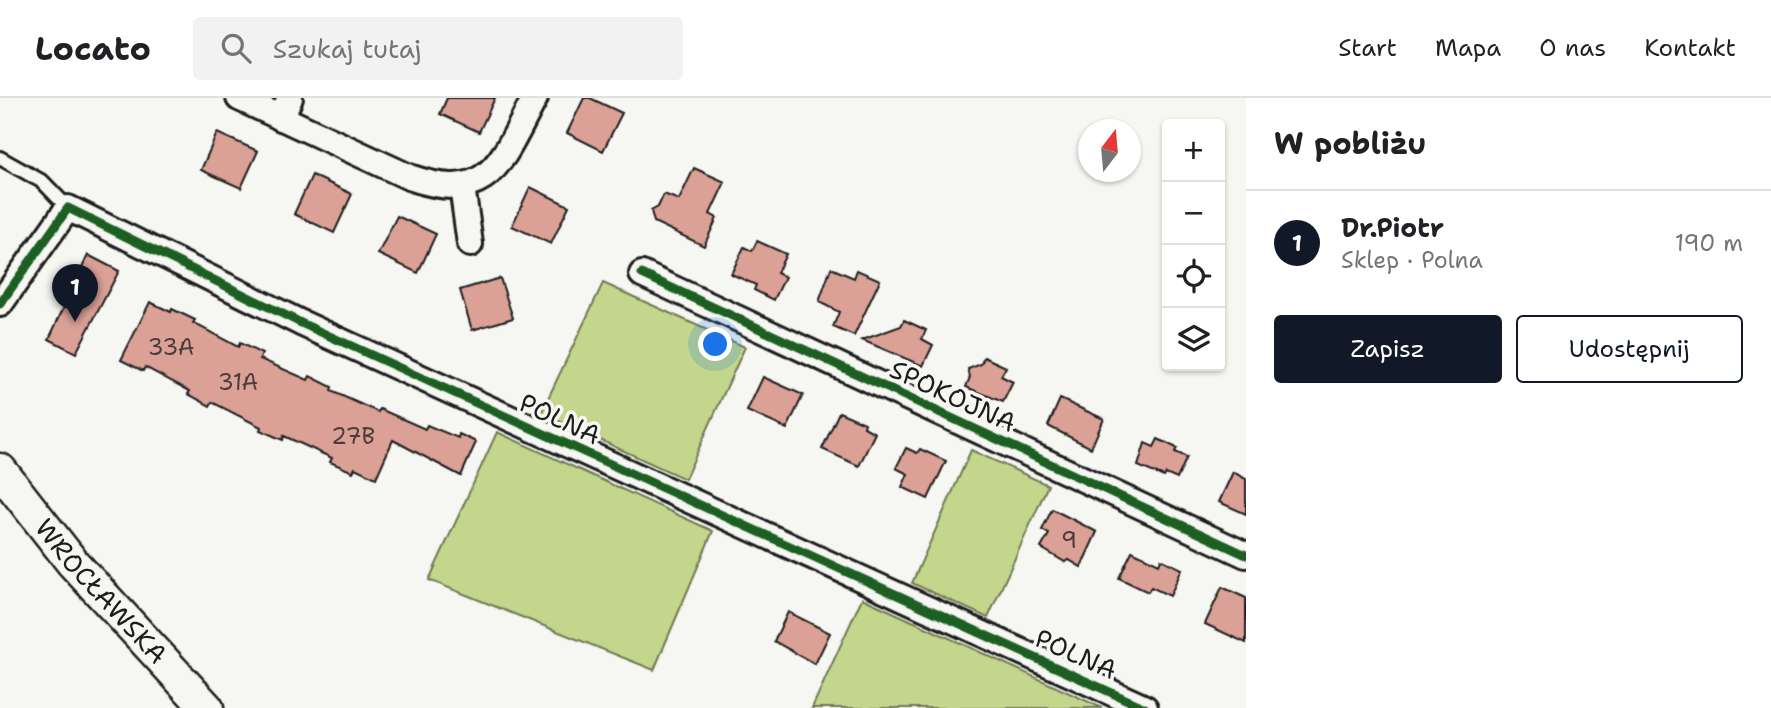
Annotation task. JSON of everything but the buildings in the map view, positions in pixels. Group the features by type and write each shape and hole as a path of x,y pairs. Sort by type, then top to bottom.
{"street":[{"path":"239,98 286,108 409,177 435,187 463,187 480,181 498,165 535,98"},
{"path":"463,187 470,244"},
{"path":"0,303 68,208"},
{"name":"POLNA","path":"68,208 301,323 1145,708"},
{"name":"SPOKOJNA","path":"642,274 1246,555"},
{"name":"WROCŁAWSKA","path":"0,470 73,563 207,708"}],"lane":[{"path":"0,158 43,182 68,208"}],"green space":[{"path":"603,283 745,347 685,479 541,413"},
{"path":"497,432 713,531 654,670 429,580"},
{"path":"971,450 1048,485 988,618 912,583"},
{"path":"862,598 1102,708 812,708"}],"cycle path":[{"path":"0,304 68,208 301,323 1145,708"},
{"path":"642,274 1246,555"}],"place":[{"name":"Dr.Piotr","path":"75,322"}]}
